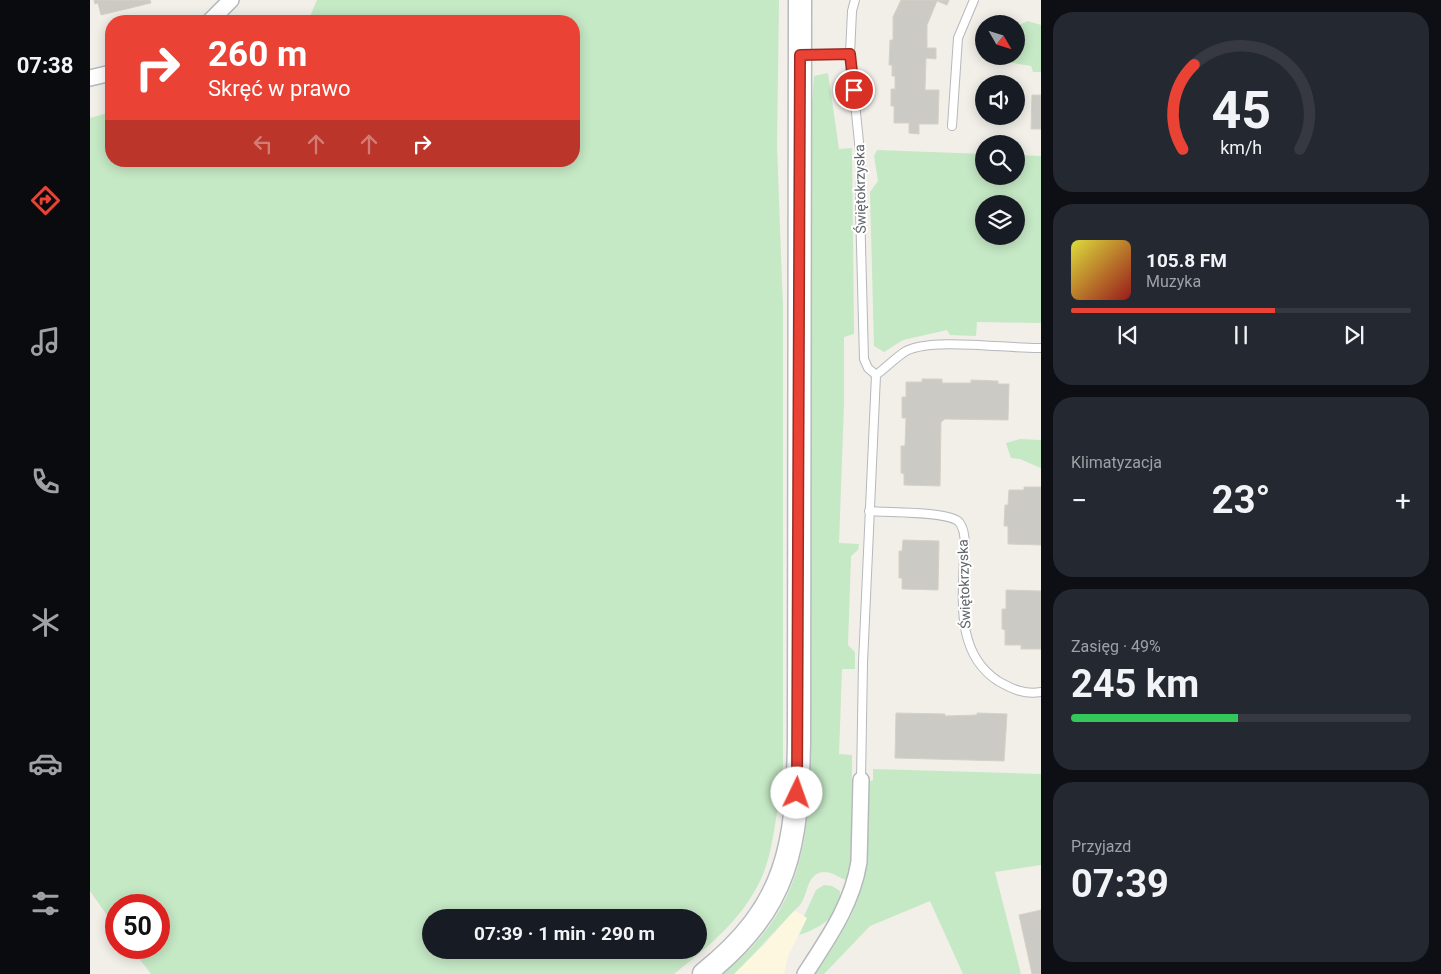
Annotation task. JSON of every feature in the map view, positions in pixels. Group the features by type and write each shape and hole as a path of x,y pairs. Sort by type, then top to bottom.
{"main road":[{"path":"704,974 739,942 754,925 768,904 786,864 796,810 799,742 800,0"}],"street":[{"path":"216,15 230,0"},
{"path":"90,78 105,74"},
{"path":"805,974 846,907 856,876 859,862 861,780"}],"lane":[{"name":"Świętokrzyska","path":"855,0 852,11 850,54 861,162 860,207 864,358 868,368 876,375"},
{"path":"952,126 958,38 974,0"},
{"path":"800,55 850,54"},
{"path":"861,780 869,512 876,375 906,352 921,346 945,344 1041,348"},
{"name":"Świętokrzyska","path":"869,512 945,515 959,522 965,538 963,618 971,650 991,676 1006,686 1020,692 1041,692"}],"shaded area":[{"path":"794,910 807,918 788,956 784,974 734,974 766,943"}],"green space":[{"path":"317,0 779,0 777,146 783,308 783,775 769,856 761,879 744,908 707,947 707,909 422,909 422,959 693,959 674,974 151,974 139,959 170,959 170,894 105,894 105,912 90,891 90,118 105,114 105,167 580,167 580,15 311,15"},
{"path":"1028,21 1041,25 1041,72 1033,72 1031,66 1025,65 1025,22"},
{"path":"828,73 839,149 852,148 854,334 844,337 844,404 839,543 859,544 858,550 851,556 848,645 855,652 855,669 842,669 839,754 852,755 851,865 848,881 828,872 815,875 810,882 802,903 734,974 722,974 749,950 770,925 785,899 796,872 808,813 811,746 810,131 814,76"},
{"path":"877,150 975,154 975,185 1025,185 1025,155 1041,156 1041,323 977,322 976,336 950,335 947,330 903,340 884,352 874,346 870,192 878,181 874,156"},
{"path":"1020,439 1041,440 1041,468 1020,459 1011,458 1006,443"},
{"path":"873,769 1041,774 1041,865 995,872 1021,974 963,974 930,901 870,926 824,974 815,974 846,925 860,893 867,852 866,783 873,780"},
{"path":"824,885 832,886 840,891 837,908 833,915 821,925 799,935 807,918 804,916 816,890"}],"building":[{"path":"94,0 150,0 151,3 101,15 98,3 95,4"},
{"path":"901,0 949,0 947,5 937,1 927,25 927,48 936,48 936,59 926,58 925,90 939,90 938,124 919,124 919,134 909,133 909,123 894,123 894,106 891,106 891,89 895,89 895,76 892,76 892,65 889,65 890,40 893,40 893,17"},
{"path":"1032,95 1041,95 1041,129 1031,129"},
{"path":"922,379 942,379 942,383 971,383 971,380 998,381 998,384 1009,384 1008,420 945,419 941,422 940,486 904,485 904,474 901,473 901,446 905,446 906,418 902,418 902,397 906,397 906,382 922,382"},
{"path":"1024,487 1041,487 1041,545 1008,544 1008,526 1004,526 1005,505 1008,505 1009,490 1024,490"},
{"path":"903,540 939,541 938,590 902,589 902,578 899,578 899,551 902,551"},
{"path":"1006,590 1041,591 1041,649 1021,649 1021,645 1005,645 1005,630 1002,629 1002,609 1006,609"},
{"path":"896,713 945,714 945,716 977,715 977,713 1007,714 1004,761 895,758"},
{"path":"1041,910 1041,974 1032,974 1019,915"}],"route":[{"path":"797,793 799,742 800,55 850,54 854,90"}]}
